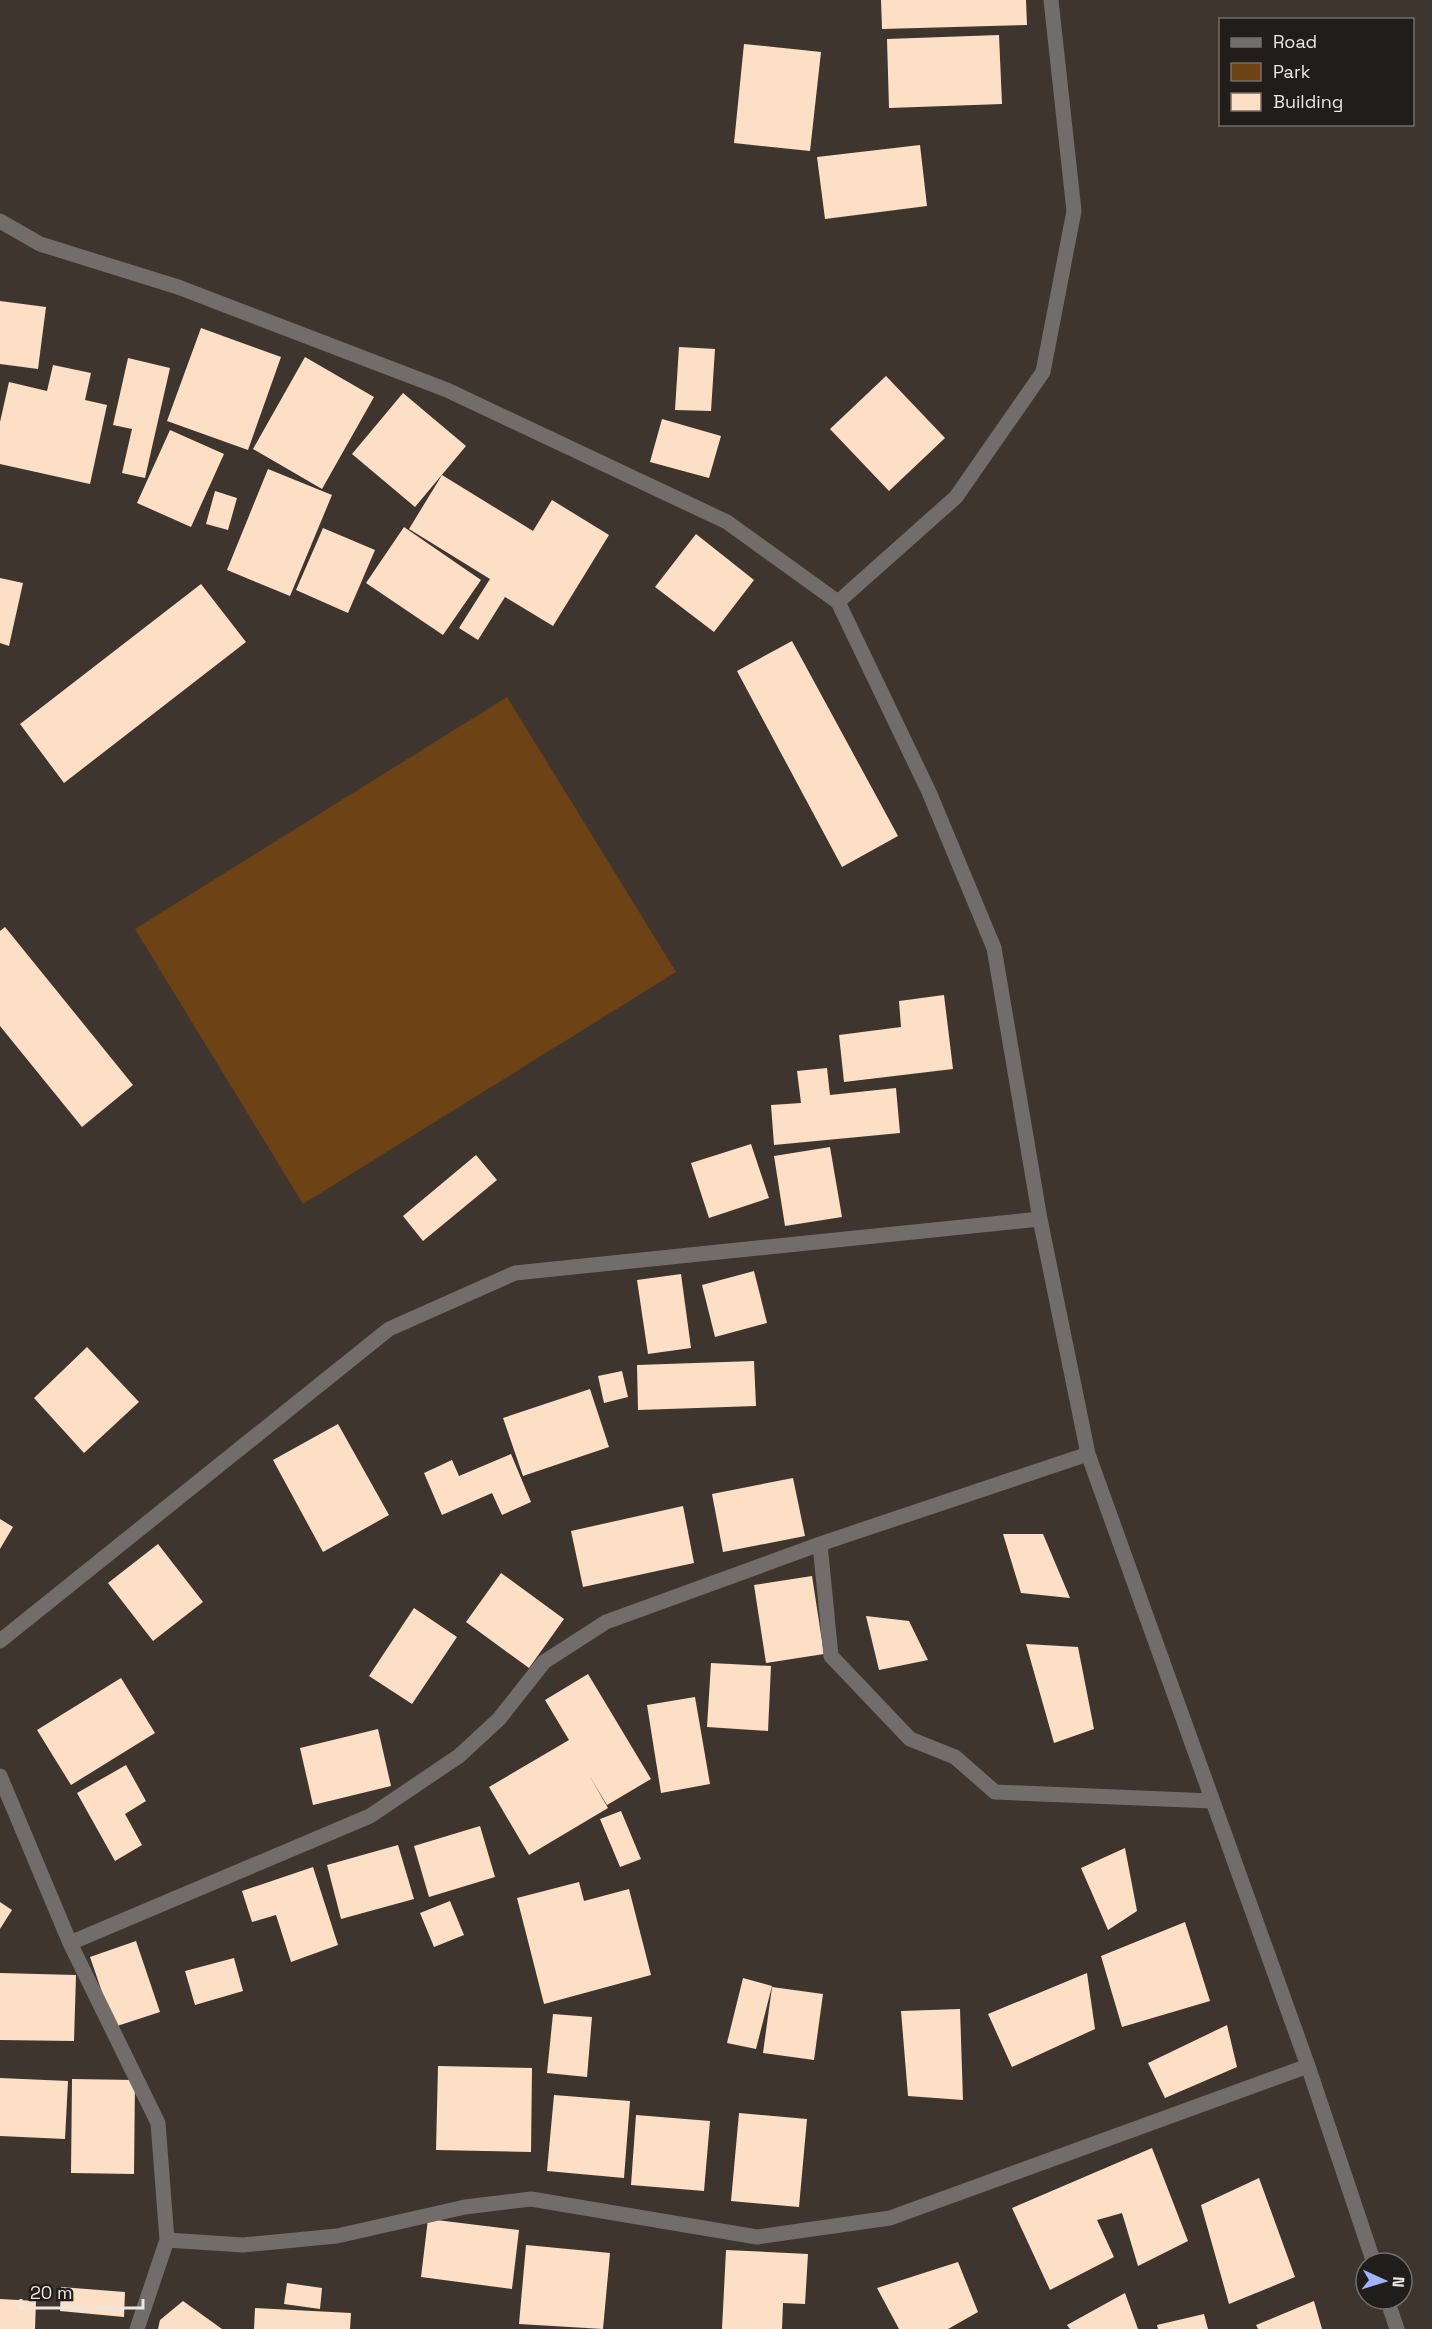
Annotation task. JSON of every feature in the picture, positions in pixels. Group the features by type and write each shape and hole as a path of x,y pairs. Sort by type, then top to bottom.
{"street":[{"path":"838,602 956,497 1043,372 1074,211 1051,0"},
{"path":"0,221 40,244 178,287 447,390 727,522 838,602 929,792 994,948 1040,1219 1088,1454 1308,2066 1370,2251"},
{"path":"0,1641 389,1329 514,1273 1040,1219"},
{"path":"70,1943 370,1816 459,1756 499,1719 544,1662 606,1622 820,1544 1088,1454"},
{"path":"820,1544 831,1656 910,1739 955,1757 995,1792 1212,1801"},
{"path":"0,1776 70,1943 158,2123 167,2240 137,2329"},
{"path":"167,2240 243,2245 337,2236 465,2207 531,2199 757,2237 890,2218 1308,2066"},
{"path":"1391,2311 1397,2329"}],"green space":[{"path":"507,697 676,972 303,1204 135,929"}],"building":[{"path":"881,0 1026,0 1027,25 882,29"},
{"path":"999,35 1002,104 889,108 887,39"},
{"path":"744,44 821,52 810,151 734,143"},
{"path":"920,145 927,206 825,219 817,157"},
{"path":"0,301 46,307 38,369 0,364"},
{"path":"201,328 281,357 248,450 167,421"},
{"path":"679,347 715,349 711,411 675,410"},
{"path":"305,357 374,397 322,489 253,449"},
{"path":"128,358 170,368 145,478 122,473 132,429 113,425"},
{"path":"53,365 91,373 85,400 107,405 90,484 0,464 0,422 9,382 47,391"},
{"path":"886,376 945,438 889,491 830,429"},
{"path":"403,393 466,446 415,507 352,454"},
{"path":"662,419 721,436 709,478 650,462"},
{"path":"170,430 224,454 191,527 137,503"},
{"path":"268,469 332,495 290,596 227,570"},
{"path":"442,475 533,531 552,500 609,535 553,626 505,597 478,640 459,628 490,579 409,529"},
{"path":"215,491 237,498 228,530 206,524"},
{"path":"404,527 481,580 443,635 366,583"},
{"path":"323,528 375,550 348,613 296,590"},
{"path":"696,534 754,580 714,632 655,587"},
{"path":"0,578 23,583 9,646 0,643"},
{"path":"201,584 246,642 64,783 20,724"},
{"path":"792,641 898,836 842,867 737,671"},
{"path":"5,927 133,1085 82,1127 0,1026 0,931"},
{"path":"944,995 953,1069 844,1082 839,1035 901,1027 899,1001"},
{"path":"827,1068 830,1095 896,1088 900,1133 774,1145 771,1105 801,1103 797,1071"},
{"path":"751,1144 769,1198 709,1218 691,1163"},
{"path":"830,1147 842,1217 785,1226 774,1156"},
{"path":"476,1155 497,1180 423,1241 403,1216"},
{"path":"754,1271 767,1323 715,1337 702,1285"},
{"path":"681,1274 691,1348 648,1354 637,1280"},
{"path":"87,1347 139,1402 84,1453 34,1398"},
{"path":"754,1361 756,1406 638,1410 637,1365"},
{"path":"622,1371 628,1397 604,1403 598,1376"},
{"path":"590,1389 609,1447 523,1476 503,1418"},
{"path":"338,1424 389,1515 323,1552 273,1460"},
{"path":"511,1454 531,1502 502,1515 492,1493 442,1515 424,1473 452,1460 459,1476"},
{"path":"793,1478 805,1536 723,1552 712,1494"},
{"path":"683,1506 694,1563 583,1587 571,1531"},
{"path":"0,1519 13,1527 0,1549"},
{"path":"1003,1534 1043,1534 1070,1598 1021,1593"},
{"path":"158,1544 203,1602 153,1641 108,1583"},
{"path":"501,1573 564,1619 529,1668 466,1622"},
{"path":"812,1576 824,1654 766,1663 754,1585"},
{"path":"414,1608 457,1637 412,1704 369,1676"},
{"path":"866,1616 909,1621 928,1660 879,1670"},
{"path":"1026,1644 1078,1647 1094,1729 1054,1743"},
{"path":"711,1663 771,1666 768,1731 707,1727"},
{"path":"588,1674 651,1779 607,1805 589,1775 608,1808 529,1855 489,1787 569,1740 545,1700"},
{"path":"121,1678 155,1733 71,1785 37,1730"},
{"path":"695,1697 710,1784 661,1793 647,1705"},
{"path":"378,1729 391,1786 313,1805 300,1748"},
{"path":"126,1765 146,1801 125,1814 142,1845 115,1861 77,1793"},
{"path":"621,1811 641,1859 620,1867 600,1819"},
{"path":"480,1826 495,1877 429,1897 414,1846"},
{"path":"398,1845 414,1899 341,1919 327,1865"},
{"path":"1125,1848 1137,1911 1108,1930 1081,1868"},
{"path":"313,1867 338,1945 291,1962 276,1915 252,1922 242,1891"},
{"path":"579,1882 584,1901 629,1889 651,1975 544,2004 517,1898"},
{"path":"450,1901 464,1935 434,1947 420,1913"},
{"path":"0,1902 12,1910 0,1929"},
{"path":"1185,1922 1210,2001 1122,2027 1101,1956"},
{"path":"136,1941 160,2012 114,2027 90,1957"},
{"path":"234,1958 243,1991 195,2005 185,1971"},
{"path":"0,1973 76,1975 74,2041 0,2040"},
{"path":"1087,1973 1095,2029 1012,2067 988,2014"},
{"path":"743,1978 772,1986 756,2049 727,2043"},
{"path":"772,1987 823,1994 814,2060 763,2053"},
{"path":"960,2009 963,2100 908,2096 901,2011"},
{"path":"553,2014 592,2017 587,2077 547,2073"},
{"path":"1227,2025 1237,2067 1165,2098 1148,2063"},
{"path":"438,2066 532,2068 531,2152 436,2150"},
{"path":"0,2078 68,2081 65,2139 0,2136"},
{"path":"72,2079 135,2080 134,2174 71,2173"},
{"path":"554,2095 630,2101 624,2178 547,2171"},
{"path":"739,2113 807,2119 799,2207 731,2201"},
{"path":"636,2115 710,2121 704,2191 631,2185"},
{"path":"1152,2148 1188,2241 1138,2266 1122,2213 1097,2220 1114,2257 1050,2290 1012,2208"},
{"path":"1259,2178 1295,2277 1229,2304 1201,2205"},
{"path":"428,2219 519,2230 512,2289 421,2277"},
{"path":"526,2245 610,2253 603,2329 519,2324"},
{"path":"726,2250 808,2254 805,2304 783,2303 782,2329 722,2329"},
{"path":"958,2262 978,2312 948,2329 899,2329 877,2288"},
{"path":"287,2283 322,2288 320,2309 284,2304"},
{"path":"61,2287 125,2292 124,2317 60,2311"},
{"path":"1125,2293 1138,2329 1070,2329 1067,2325"},
{"path":"0,2299 36,2301 35,2329 0,2329"},
{"path":"183,2301 222,2329 158,2329 160,2320"},
{"path":"1314,2301 1322,2329 1258,2329 1256,2325"},
{"path":"255,2308 351,2313 350,2329 254,2329"},
{"path":"1204,2314 1208,2329 1158,2329 1157,2325"}]}
